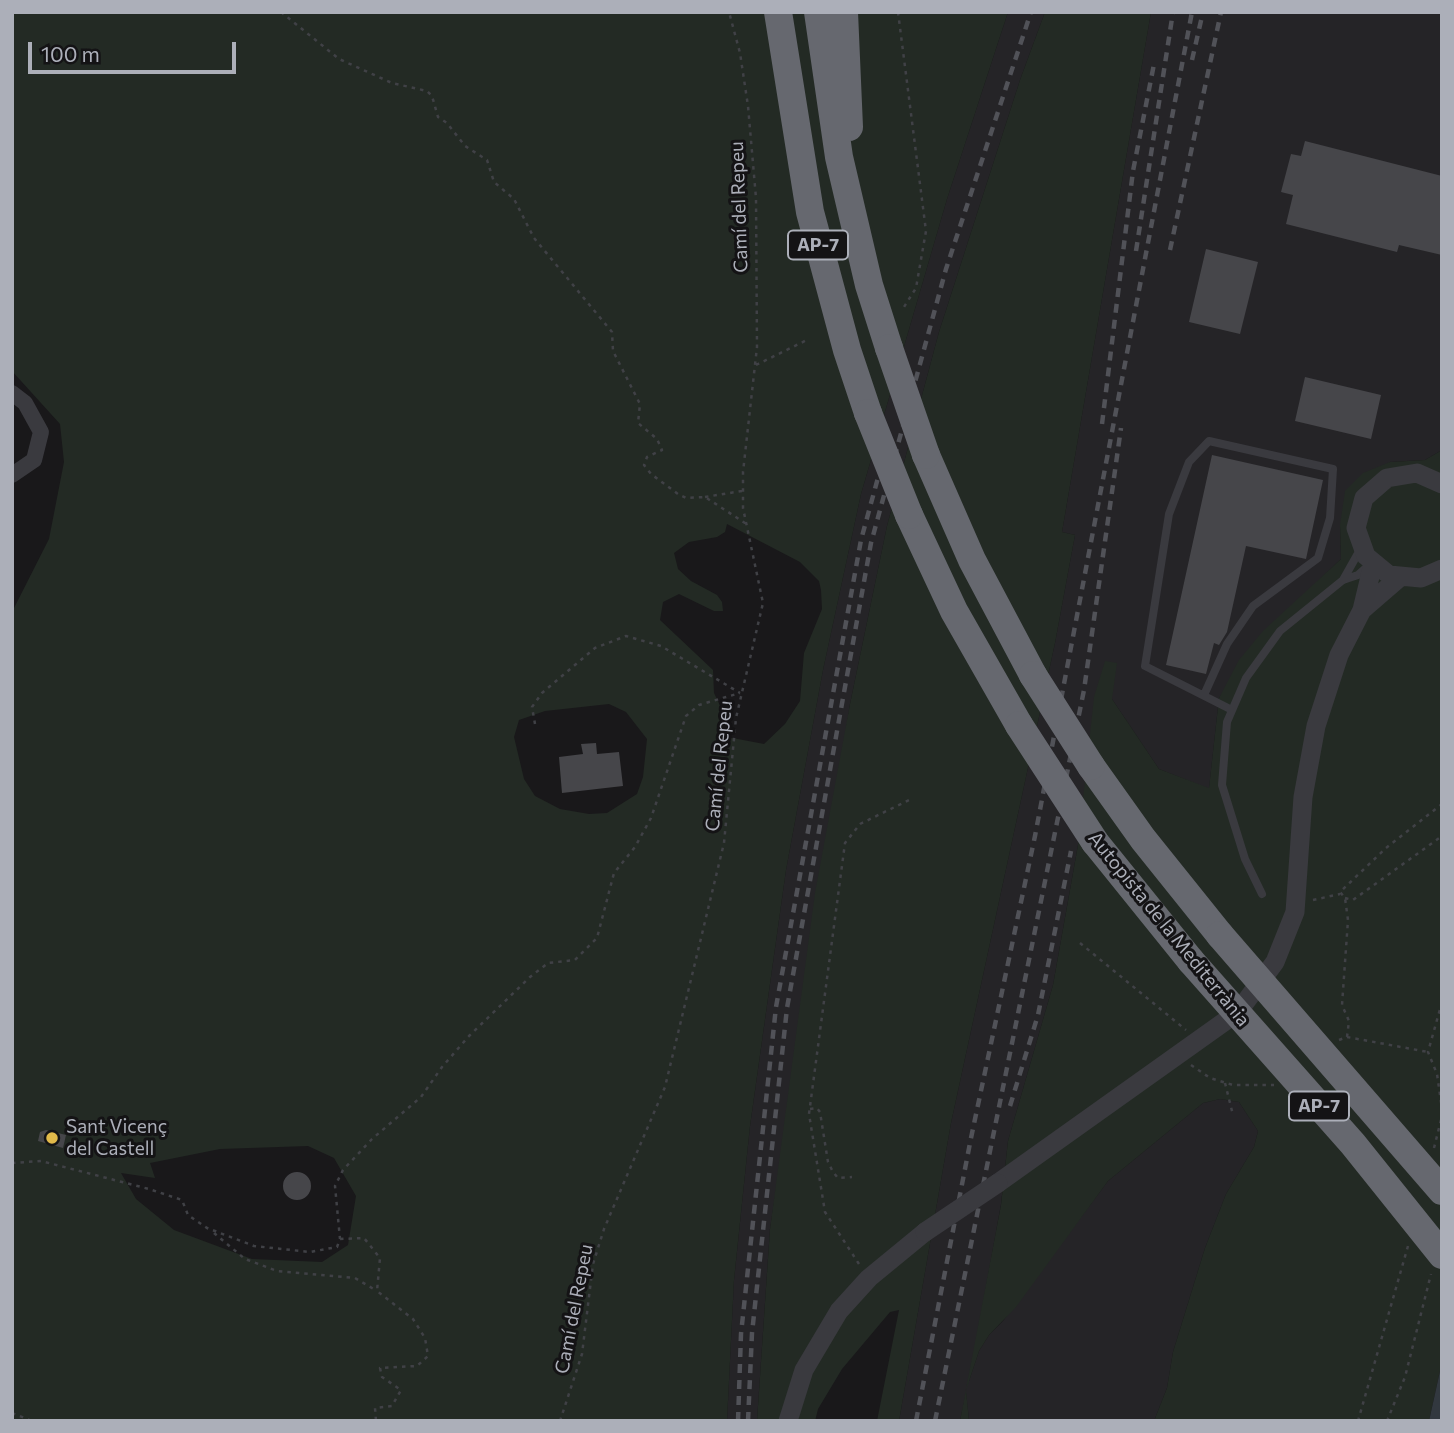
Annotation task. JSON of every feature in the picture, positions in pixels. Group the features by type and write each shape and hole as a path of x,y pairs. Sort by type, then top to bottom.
{"highway":[{"path":"761,12 786,73"},
{"name":"Autopista de la Mediterrània","path":"778,12 810,212 847,350 868,413 909,515 954,611 1019,725 1095,842 1191,961 1353,1144 1437,1264"},
{"name":"Autopista de la Mediterrània","path":"818,12 830,106 853,221 889,348 926,455 972,560 1033,675 1091,766 1143,839 1220,935 1442,1191"},
{"path":"844,12 853,221"}],"street":[{"path":"12,393 25,403 41,432 34,460 12,475"},
{"path":"788,1421 804,1370 814,1350 839,1311 869,1278 925,1232 1238,1013 1262,983 1287,937 1296,904 1303,797 1316,726 1339,655 1362,611 1369,559 1357,518 1370,490 1396,475 1437,477"},
{"path":"1369,559 1399,578 1421,578 1442,569"},
{"path":"1362,611 1399,578"}],"lane":[{"path":"1203,695 1227,644 1253,606 1318,558 1330,518 1333,469 1209,442 1189,463 1169,514 1145,666 1232,710"},
{"path":"1262,894 1245,859 1222,785 1227,722 1246,678 1280,631 1369,559"},
{"path":"1343,580 1358,575 1369,559"}],"path":[{"path":"281,12 339,60 392,83 427,91 432,96 438,117 447,123 465,146 487,160 495,182 514,199 534,238 612,331 616,359 624,367 640,404 638,423 657,439 662,450 647,457 644,465 662,484 686,498 743,491"},
{"name":"Camí del Repeu","path":"560,1421 582,1354 593,1264 604,1229 665,1087 724,843 740,694 763,603 745,523 743,491 756,365 756,198 740,53 729,12"},
{"path":"898,12 926,231 916,288 904,307"},
{"path":"756,365 809,339"},
{"path":"705,497 745,523"},
{"path":"535,724 532,707 541,692 595,648 626,636 661,646 740,694"},
{"path":"211,1230 254,1246 310,1252 337,1247 340,1239 335,1186 343,1170 372,1139 421,1097 460,1046 530,977 548,964 575,960 597,938 614,873 635,847 651,818 686,716 699,705 740,694"},
{"path":"869,1278 825,1212 810,1109 845,843 860,824 911,799"},
{"path":"1296,904 1340,894 1386,848 1442,804"},
{"path":"1340,894 1353,900 1442,836"},
{"path":"1345,898 1348,920 1342,1005 1349,1020 1347,1037 1428,1052"},
{"path":"1080,943 1200,1041"},
{"path":"1442,1002 1428,1052 1437,1074 1442,1109"},
{"path":"1225,1083 1233,1115"},
{"path":"810,1109 817,1108 820,1112 828,1162 833,1172 838,1178 852,1177"},
{"path":"1432,1154 1442,1116"},
{"path":"12,1163 41,1161 183,1200 188,1215 211,1230 245,1259 276,1271 355,1279 377,1291 413,1319 425,1338 428,1356 416,1366 380,1368 382,1377 401,1391 392,1406 375,1408 376,1421"},
{"path":"340,1239 364,1238 380,1258 377,1291"},
{"path":"1358,1421 1410,1241"},
{"path":"1387,1421 1405,1377 1437,1264"},
{"path":"12,1413 32,1421"}],"shaded area":[{"path":"12,12 1008,12 947,199 861,494 823,670 786,870 750,1126 734,1280 727,1421 12,1421 12,612 49,539 64,462 60,424 12,371","holes":["727,524 800,562 819,581 821,590 822,609 804,653 800,701 785,724 764,744 722,736 725,716 714,693 713,670 660,620 663,602 679,594 714,611 723,611 722,602 717,595 691,581 678,569 674,553 689,542 717,537 725,532","609,704 626,712 647,739 643,777 637,794 607,813 589,814 560,809 535,796 524,779 514,737 519,720 545,711","308,1146 334,1158 356,1196 348,1245 322,1262 252,1259 174,1230 136,1199 121,1173 155,1178 150,1163 220,1149"]},
{"path":"1008,12 1045,12 1020,80 939,332 887,526 850,704 770,1229 757,1421 727,1421 734,1280 750,1126 786,870 823,670 861,494 947,199"},
{"path":"1045,12 1151,12 1062,532 1075,535 1055,643 951,1123 899,1421 877,1421 899,1310 890,1312 842,1369 818,1409 815,1421 757,1421 770,1229 815,893 850,704 887,526 939,332 1020,80"},
{"path":"1151,12 1442,12 1442,450 1425,460 1390,462 1340,525 1341,559 1306,593 1219,698 1209,789 1159,769 1112,699 1078,845 1053,985 1008,1141 1001,1204 969,1381 979,1351 989,1335 1003,1321 1108,1181 1203,1103 1220,1099 1239,1102 1258,1131 1254,1147 1226,1194 1205,1248 1173,1352 1167,1388 1154,1421 969,1421 966,1393 960,1421 899,1421 951,1123 1055,643 1075,535 1062,532"},
{"path":"1442,450 1442,1362 1429,1421 1154,1421 1167,1388 1173,1352 1205,1248 1226,1194 1254,1147 1258,1131 1239,1102 1220,1099 1203,1103 1108,1181 1016,1307 989,1335 979,1351 966,1390 969,1421 960,1421 1001,1205 1008,1141 1053,985 1078,845 1094,697 1105,661 1117,663 1112,699 1159,769 1209,788 1219,698 1239,660 1263,631 1341,559 1340,525 1345,491 1363,473 1390,462 1425,460"},
{"path":"1442,1362 1442,1421 1429,1421"}],"building":[{"path":"1305,141 1442,176 1442,255 1399,245 1397,252 1286,224 1293,195 1281,192 1291,154 1301,156"},
{"path":"1206,249 1258,262 1240,334 1189,322"},
{"path":"1305,377 1381,395 1371,439 1295,421"},
{"path":"1212,455 1323,480 1306,559 1246,546 1227,632 1219,645 1214,643 1206,674 1166,665"},
{"path":"596,743 597,754 619,752 623,786 562,793 559,757 583,754 581,744"},
{"name":"Sant Vicenç del Castell","path":"46,1130 66,1135 63,1148 38,1141 40,1132"},
{"path":"297,1172 307,1176 311,1186 307,1196 297,1200 287,1196 283,1186 287,1176"}],"railway":[{"path":"748,1421 752,1333 787,1008 871,543 946,269 1031,12"},
{"path":"1136,251 1173,12"},
{"path":"916,1421 971,1138 1035,836 1192,12"},
{"path":"1192,60 1203,12"},
{"path":"1170,250 1221,12"},
{"path":"1102,424 1133,171 1154,64"},
{"path":"935,1421 1084,690 1121,428"},
{"path":"738,1421 741,1334 776,1007 861,540 879,474"},
{"path":"1010,1106 1038,1015 1071,851"}],"place":[{"name":"Sant Vicenç del Castell","path":"52,1138"}]}
